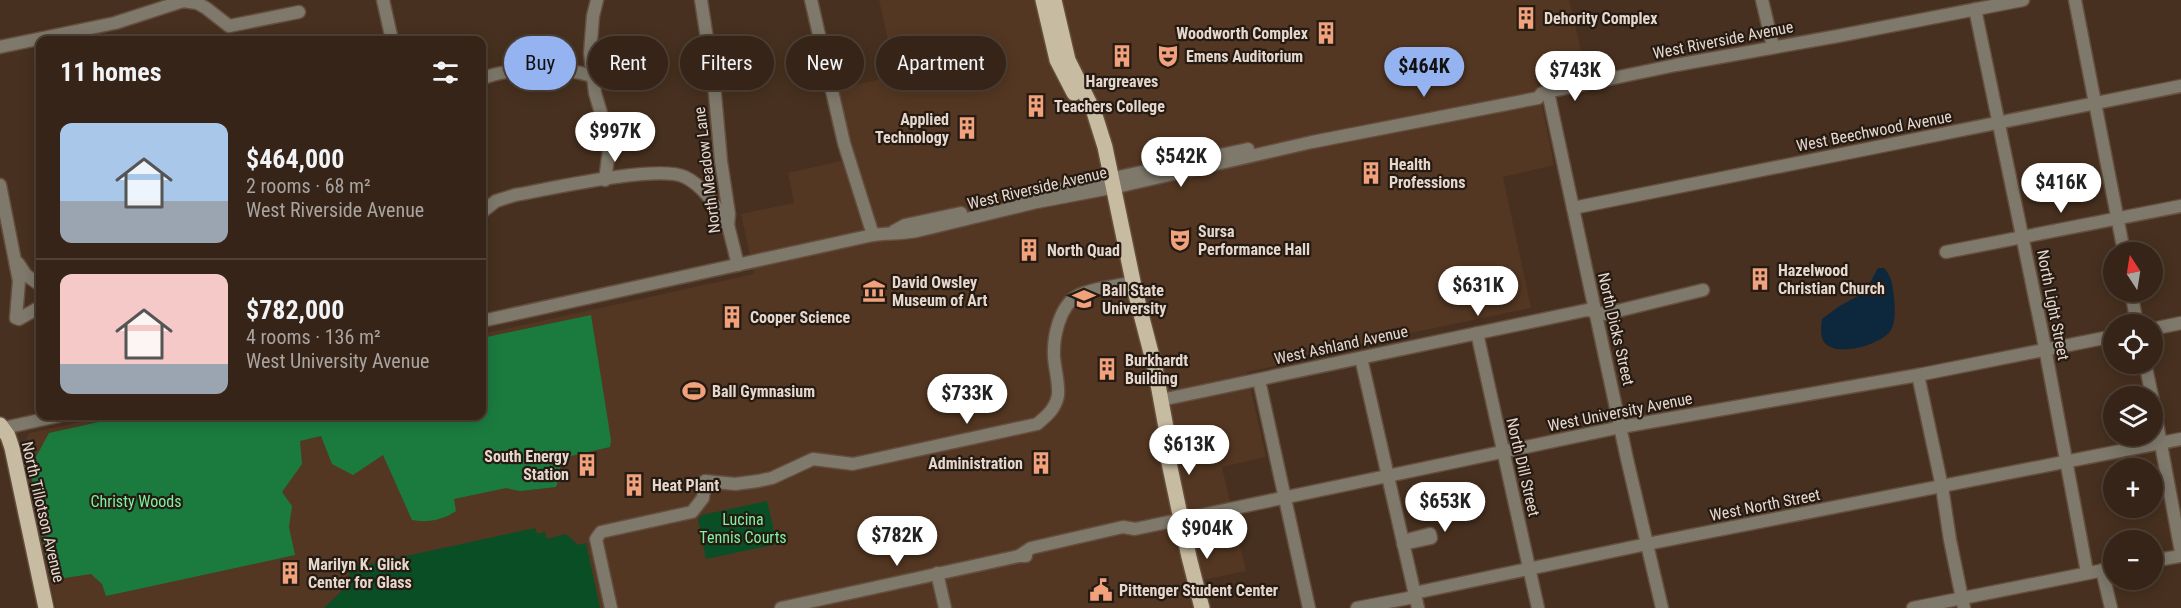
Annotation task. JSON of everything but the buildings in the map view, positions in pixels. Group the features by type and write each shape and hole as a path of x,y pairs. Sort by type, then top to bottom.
{"main road":[{"path":"1043,0 1057,60 1089,126 1107,181"},
{"path":"1054,0 1065,51 1097,121 1107,181 1159,434 1164,439 1180,519 1202,608"},
{"path":"1129,283 1161,400 1167,433 1164,439"},
{"name":"North Tillotson Avenue","path":"1,427 12,448 46,608"}],"street":[{"path":"383,0 391,36"},
{"path":"591,36 597,0"},
{"name":"North Meadow Lane","path":"701,0 714,84 721,161 729,214 728,225 738,265"},
{"path":"486,320 873,235 844,143 812,0"},
{"path":"1762,0 1773,46"},
{"name":"West Riverside Avenue","path":"873,235 893,232 905,225 1107,181 1538,98 1545,93 1773,46 1838,36 2023,0"},
{"path":"2075,0 2122,242"},
{"path":"54,36 115,23 183,1 197,3 229,26 299,12"},
{"name":"North Light Street","path":"1975,9 2023,237 2087,572"},
{"path":"227,36 229,26"},
{"path":"0,47 36,40"},
{"path":"0,56 17,44"},
{"path":"486,77 519,70 546,69 588,75"},
{"name":"West Beechwood Avenue","path":"1573,208 2181,86"},
{"path":"596,90 610,143 604,180"},
{"name":"North Dicks Street","path":"1545,93 1573,208 1662,608"},
{"path":"486,201 655,173 683,176 698,185 712,200 728,225"},
{"path":"0,185 19,281 15,316 17,319 36,309"},
{"path":"486,209 496,201"},
{"path":"1946,252 2181,206"},
{"path":"16,261 26,275 36,282"},
{"path":"611,608 596,539 601,532 692,512 703,498 705,481 735,484 758,481 772,478 813,459 853,464 1037,424 1047,416 1058,396 1054,355 1055,336 1064,311 1079,295 1129,283"},
{"name":"West Ashland Avenue","path":"1161,400 1587,310 1605,314 1703,290"},
{"path":"2163,326 2181,323"},
{"name":"North Dill Street","path":"1477,333 1538,608"},
{"name":"West University Avenue","path":"781,608 1019,556 1031,548 1123,528 1135,529 1621,427 1918,375 2103,338"},
{"path":"1361,358 1418,608"},
{"path":"1918,375 1942,487 1963,603"},
{"path":"1259,380 1309,608"},
{"path":"1,427 37,420"},
{"name":"West North Street","path":"2163,443 2181,439"},
{"name":"West North Street","path":"1357,608 1647,544 2146,446"},
{"path":"2162,446 2181,554 2163,558"},
{"path":"1913,608 1963,603 2103,570"},
{"path":"938,573 945,608"},
{"path":"2110,590 2111,608"}],"shaded area":[{"name":"Ball State University","path":"879,0 1569,0 1586,72 1537,81 1554,165 1503,177 1531,308 1367,342 1339,353 1247,372 1266,457 1222,467 1246,571 1188,583 1194,608 56,608 33,500 26,439 29,433 89,420 486,420 486,333 754,274 741,214 794,203 788,173 854,158 837,90 864,90 864,83 876,80 876,90 1006,90 1006,36 887,36"}],"green space":[{"name":"Christy Woods","path":"591,315 611,440 610,447 558,459 562,478 559,479 556,487 520,491 506,488 454,499 456,511 446,517 423,521 412,520 383,455 353,475 332,464 321,436 300,441 302,464 282,492 292,506 289,527 295,555 106,596 102,584 91,574 51,580 34,500 31,466 49,433 108,420 486,420 486,337"},
{"name":"Lucina Tennis Courts","path":"767,501 777,544 706,559 698,519 702,515"},
{"path":"535,528 537,534 545,532 547,539 566,534 578,545 586,543 600,608 324,608 345,588 351,568"}],"water":[{"path":"1878,268 1884,268 1887,271 1893,286 1895,314 1891,330 1869,345 1848,349 1830,347 1822,337 1822,319 1865,292"}],"place":[{"name":"Dehority Complex","path":"1526,18"},
{"name":"Woodworth Complex","path":"1326,33"},
{"name":"Hargreaves","path":"1122,56"},
{"name":"Emens Auditorium","path":"1168,56"},
{"name":"Teachers College","path":"1036,106"},
{"name":"Applied Technology","path":"967,128"},
{"name":"Health Professions","path":"1371,173"},
{"name":"Sursa Performance Hall","path":"1180,240"},
{"name":"North Quad","path":"1029,250"},
{"name":"Hazelwood Christian Church","path":"1760,279"},
{"name":"David Owsley Museum of Art","path":"874,291"},
{"name":"Ball State University","path":"1084,299"},
{"name":"Cooper Science","path":"732,317"},
{"name":"Burkhardt Building","path":"1107,369"},
{"name":"Ball Gymnasium","path":"694,391"},
{"name":"Administration","path":"1041,463"},
{"name":"South Energy Station","path":"587,465"},
{"name":"Heat Plant","path":"634,485"},
{"name":"Marilyn K. Glick Center for Glass","path":"290,573"},
{"name":"Pittenger Student Center","path":"1101,590"}]}
